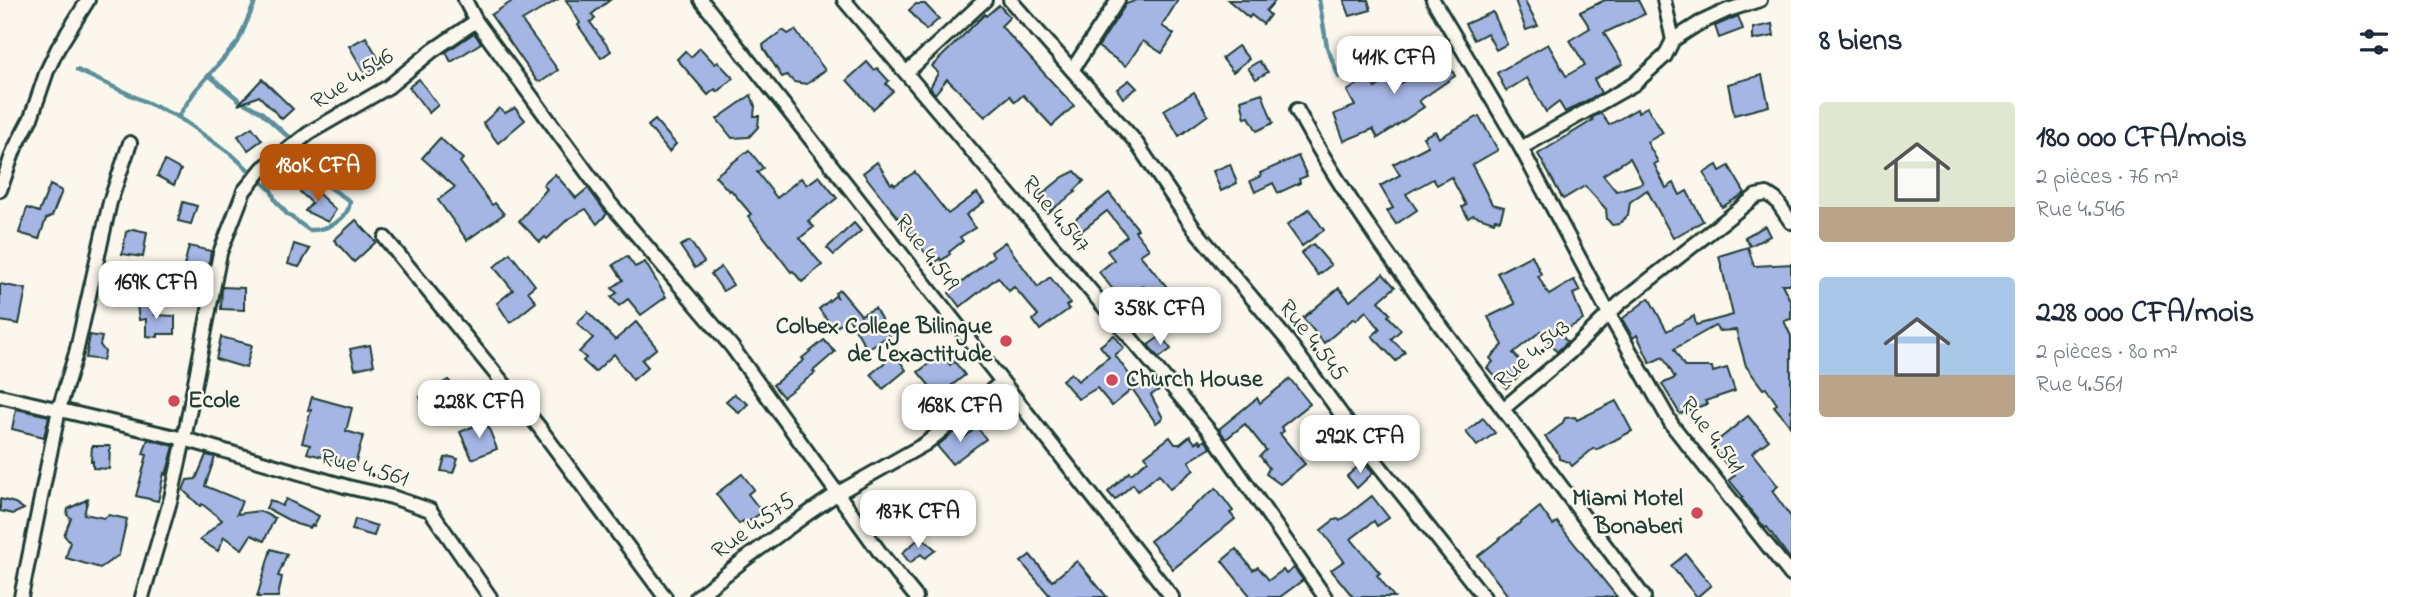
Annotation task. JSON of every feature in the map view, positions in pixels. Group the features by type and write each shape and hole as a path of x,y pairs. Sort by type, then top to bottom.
{"street":[{"path":"0,190 14,150 31,118 47,71 88,0"},
{"path":"465,0 476,21 608,201 732,347 916,597"},
{"name":"Rue 4.549","path":"701,0 1153,570 1171,597"},
{"name":"Rue 4.547","path":"844,0 1212,434 1325,597"},
{"path":"906,73 985,0"},
{"name":"Rue 4.545","path":"1010,0 1135,141 1193,228 1288,341 1370,454 1484,597"},
{"path":"1072,69 1118,0"},
{"name":"Rue 4.541","path":"1433,0 1521,148 1609,314 1672,425 1791,575"},
{"path":"1664,0 1673,40"},
{"path":"1521,148 1634,84 1665,56 1673,40 1698,24 1728,10 1760,0"},
{"name":"Rue 4.546","path":"142,597 171,498 220,253 244,191 263,167 312,131 388,86 476,21"},
{"path":"1297,110 1317,148 1417,297 1503,409"},
{"path":"21,597 60,409 76,353 110,202 130,144"},
{"name":"Rue 4.543","path":"1644,597 1503,409 1568,354 1650,277 1756,196 1767,194 1776,200 1791,222"},
{"path":"385,238 523,406 665,597"},
{"name":"Rue 4.575","path":"697,597 838,493 925,444 1002,382"},
{"path":"0,396 184,439"},
{"name":"Rue 4.561","path":"184,439 348,487 392,496 430,510 490,597"}],"building":[{"path":"514,0 557,0 522,21 558,70 541,82 537,81 491,15"},
{"path":"566,0 610,0 592,14 595,19 590,22 611,51 601,58 578,25 580,23"},
{"path":"1137,0 1178,0 1162,26 1174,34 1162,53 1143,41 1126,66 1098,47 1126,4"},
{"path":"1228,0 1276,0 1266,11 1270,15 1263,24 1251,15 1249,18"},
{"path":"1344,0 1368,0 1371,10 1350,16"},
{"path":"1515,0 1524,0 1538,26 1526,30"},
{"path":"1605,0 1638,0 1645,14 1604,33 1623,64 1594,79 1601,93 1565,112 1559,102 1546,112 1527,78 1506,91 1497,73 1548,44 1566,76 1585,65 1570,40 1590,28 1580,12"},
{"path":"916,4 925,4 939,19 926,30 909,10"},
{"path":"999,5 1010,17 1001,26 1074,106 1052,126 1023,95 1015,102 1010,96 985,117 947,79 935,94 930,88 938,73 932,66 985,14 986,16"},
{"path":"1493,12 1507,44 1496,50 1487,33 1474,40 1465,24"},
{"path":"1738,16 1743,29 1719,38 1715,26"},
{"path":"1772,24 1774,36 1753,40 1753,28"},
{"path":"783,30 788,34 795,30 825,70 807,84 794,82 787,75 782,77 764,49 763,45"},
{"path":"474,33 481,43 451,62 446,52"},
{"path":"366,37 383,66 366,75 349,46"},
{"path":"1435,39 1455,76 1419,101 1424,107 1378,138 1373,129 1344,141 1334,114 1355,106 1347,91 1369,77 1375,88 1386,81 1391,89 1418,73 1409,57"},
{"path":"1238,46 1249,59 1233,72 1222,58"},
{"path":"700,48 733,78 718,92 715,89 708,95 677,59 685,51 691,57"},
{"path":"1259,61 1268,72 1256,79 1248,68"},
{"path":"867,62 889,81 886,84 893,91 873,109 847,80"},
{"path":"1762,75 1769,106 1734,115 1728,84"},
{"path":"262,79 293,109 282,119 259,96 238,105"},
{"path":"419,79 438,105 429,113 409,87"},
{"path":"1129,80 1137,88 1123,98 1117,89"},
{"path":"1194,92 1208,115 1179,136 1164,110"},
{"path":"1262,93 1273,123 1257,131 1249,117 1245,118 1241,100"},
{"path":"751,95 755,106 754,116 759,116 758,127 749,137 732,138 717,119"},
{"path":"1647,107 1663,133 1647,142 1658,162 1654,164 1666,188 1674,183 1680,195 1687,191 1703,221 1673,238 1647,190 1630,202 1628,215 1619,224 1612,225 1607,219 1606,209 1585,186 1563,199 1538,154 1601,113 1609,125 1637,109 1638,112","holes":["1630,158 1643,183 1616,191 1603,175"]},
{"path":"499,108 505,113 515,108 525,120 498,143 483,123"},
{"path":"1479,116 1498,150 1472,165 1492,204 1504,207 1500,220 1495,219 1494,222 1473,215 1468,218 1462,207 1466,205 1451,177 1437,185 1433,179 1406,194 1417,210 1396,224 1387,211 1393,208 1380,186 1400,175 1393,164 1428,146 1423,137 1435,131 1439,138"},
{"path":"655,120 676,144 669,152 648,126"},
{"path":"252,127 262,140 248,150 238,136"},
{"path":"440,138 463,159 460,162 492,205 495,203 504,214 467,240 438,200 455,187 422,158"},
{"path":"749,150 763,168 757,172 777,198 801,178 807,185 819,176 837,198 808,221 814,227 800,238 822,265 802,282 791,272 748,216 751,214 715,176"},
{"path":"1298,156 1307,176 1299,179 1300,183 1278,193 1273,183 1255,192 1250,181 1261,176 1260,173"},
{"path":"294,159 310,171 299,186 286,177 284,172"},
{"path":"165,161 181,170 174,185 157,176"},
{"path":"877,162 891,184 895,185 915,172 948,214 977,193 984,202 966,215 975,228 960,237 963,241 949,252 950,254 934,264 863,173"},
{"path":"1230,164 1237,183 1221,191 1213,171"},
{"path":"1717,165 1720,171 1729,166 1745,193 1722,207 1704,173"},
{"path":"1075,171 1084,181 1074,191 1076,192 1047,213 1036,199 1063,177"},
{"path":"555,174 576,198 588,188 607,214 597,224 586,209 568,219 547,239 545,237 540,242 519,221 547,189 543,185"},
{"path":"307,183 336,210 328,222 305,211 312,203 300,192"},
{"path":"50,185 62,191 52,216 46,219 39,239 19,233 27,208 39,212"},
{"path":"1109,193 1138,229 1135,231 1149,249 1140,255 1167,287 1154,300 1143,286 1123,302 1099,272 1114,260 1107,251 1127,236 1107,211 1075,236 1067,226"},
{"path":"183,202 197,206 191,224 178,221"},
{"path":"1309,209 1324,230 1302,246 1287,225"},
{"path":"356,220 376,242 354,262 334,240"},
{"path":"854,223 861,231 834,255 827,248"},
{"path":"1765,226 1770,236 1750,246 1745,237"},
{"path":"133,229 147,232 143,257 122,254 126,232"},
{"path":"690,241 704,262 695,268 680,246"},
{"path":"1005,242 1038,287 1050,277 1070,303 1066,306 1069,309 1040,330 1033,320 1038,315 1014,287 1009,291 998,277 960,307 949,293 994,256 991,252"},
{"path":"294,244 310,249 299,267 288,264"},
{"path":"1313,244 1331,265 1318,275 1301,253"},
{"path":"189,246 211,251 207,276 183,270"},
{"path":"1748,247 1754,266 1791,264 1791,284 1782,284 1791,302 1791,319 1784,321 1791,336 1791,427 1774,406 1777,404 1766,388 1763,389 1746,366 1736,330 1719,331 1715,326 1674,349 1685,367 1712,367 1713,372 1727,368 1735,391 1705,401 1707,404 1680,414 1662,384 1675,378 1663,357 1650,363 1637,335 1633,338 1622,319 1649,298 1667,331 1694,316 1696,325 1733,315 1719,256"},
{"path":"510,253 535,285 528,291 536,302 510,323 497,303 513,290 494,267"},
{"path":"1532,255 1541,274 1538,276 1549,295 1574,280 1580,291 1573,294 1583,320 1560,333 1567,342 1557,352 1541,331 1513,353 1527,368 1506,388 1487,368 1493,362 1490,358 1503,345 1488,317 1515,304 1497,273"},
{"path":"627,256 635,267 645,262 666,297 641,315 628,299 619,306 611,297 617,293 612,288 623,280 613,265"},
{"path":"721,267 733,285 723,291 711,274"},
{"path":"1383,274 1395,287 1379,301 1401,330 1391,339 1405,352 1396,361 1372,336 1380,329 1366,311 1324,343 1303,318 1339,288 1350,301"},
{"path":"0,284 26,289 19,324 0,321"},
{"path":"222,287 244,288 244,310 221,309"},
{"path":"840,290 861,315 875,308 890,335 867,349 849,318 834,329 819,309 837,297 835,293"},
{"path":"152,302 155,315 175,316 175,334 146,336 146,319 139,320 137,305"},
{"path":"588,312 615,340 636,322 657,348 642,360 648,367 633,380 614,354 595,372 583,361 586,358 579,352 593,338 577,323"},
{"path":"90,335 102,337 100,345 105,352 103,360 86,358"},
{"name":"Church House","path":"1114,335 1124,348 1115,355 1137,385 1112,406 1097,388 1078,399 1062,380 1071,373 1078,381 1109,357 1100,346"},
{"path":"1161,336 1171,349 1159,358 1148,345"},
{"path":"221,337 252,345 246,368 216,359"},
{"path":"824,340 835,352 813,371 815,373 783,397 773,385"},
{"path":"370,345 374,365 355,369 350,349"},
{"path":"895,354 906,370 883,389 871,374"},
{"path":"942,354 950,365 954,361 965,375 938,396 918,372"},
{"path":"1153,378 1162,388 1151,395 1163,418 1156,423 1133,390"},
{"path":"1290,379 1310,404 1281,427 1284,431 1280,434 1305,464 1280,484 1266,474 1269,468 1260,456 1266,450 1245,424 1226,439 1219,429 1257,398 1260,403"},
{"path":"448,380 463,396 448,409 427,416 420,397"},
{"path":"734,394 748,404 739,413 726,401"},
{"path":"312,397 352,408 346,431 363,436 355,465 307,453 310,445 302,443"},
{"path":"1616,401 1632,431 1596,450 1594,448 1572,466 1559,459 1558,453 1545,437 1562,424 1565,418 1575,417 1577,420"},
{"path":"16,409 49,416 44,437 12,429"},
{"path":"1748,416 1769,440 1752,453 1778,486 1772,491 1791,517 1791,560 1741,498 1743,497 1729,480 1735,475 1711,446"},
{"path":"1483,418 1495,433 1477,446 1466,432"},
{"path":"486,421 497,449 472,459 460,432"},
{"path":"977,427 986,439 952,464 937,446 959,428 965,437"},
{"path":"1190,436 1195,443 1205,440 1211,448 1189,461 1194,470 1170,489 1159,474 1138,491 1133,484 1115,500 1108,492 1129,472 1131,474 1148,460 1145,456 1170,437 1175,444 1180,444"},
{"path":"148,439 174,446 158,501 136,496 147,455 143,454"},
{"path":"92,446 110,446 109,469 93,468"},
{"path":"206,455 215,457 205,486 242,501 237,514 259,511 275,518 264,541 251,535 242,549 224,537 218,551 200,540 222,520 202,504 200,506 183,490 187,480 196,479"},
{"path":"445,458 458,459 453,473 441,471"},
{"path":"1363,462 1373,473 1357,488 1347,476"},
{"path":"742,474 754,489 748,494 762,512 745,524 743,521 739,524 716,494"},
{"path":"1216,488 1233,511 1230,513 1235,519 1173,569 1150,541"},
{"path":"1372,496 1389,518 1377,526 1374,521 1351,539 1380,573 1377,575 1394,597 1353,597 1331,570 1344,561 1321,530 1334,520 1340,521"},
{"path":"0,499 24,509 13,514 0,511"},
{"path":"88,499 84,514 127,519 119,555 100,568 66,558 70,542 64,535 71,518 67,515 68,509"},
{"path":"286,499 319,516 314,526 310,528 296,524 266,508 270,500 282,506"},
{"path":"1540,507 1553,525 1557,522 1617,597 1509,597 1478,556"},
{"path":"355,519 377,526 374,536 352,530"},
{"path":"921,537 936,550 925,558 921,554 910,563 902,553"},
{"path":"271,549 287,554 278,576 282,577 278,597 257,597"},
{"path":"1236,549 1253,570 1258,567 1269,580 1283,570 1286,574 1294,568 1303,580 1280,597 1251,597 1222,561"},
{"path":"1686,554 1711,585 1697,597 1671,566"},
{"path":"1030,555 1052,581 1077,561 1107,597 1051,597 1021,562"}],"waterway":[{"path":"178,117 195,91 238,42 256,0"},
{"path":"1319,0 1327,47 1339,77"},
{"path":"77,70 178,117 231,154 271,190 275,200 287,214 309,230 336,223 346,213 350,201 329,187 319,157 210,76"}],"place":[{"name":"Colbex College Bilingue de L'exactitude","path":"1006,341"},
{"name":"Church House","path":"1112,380"},
{"name":"Ecole","path":"174,401"},
{"name":"Miami Motel Bonaberi","path":"1697,513"}]}
